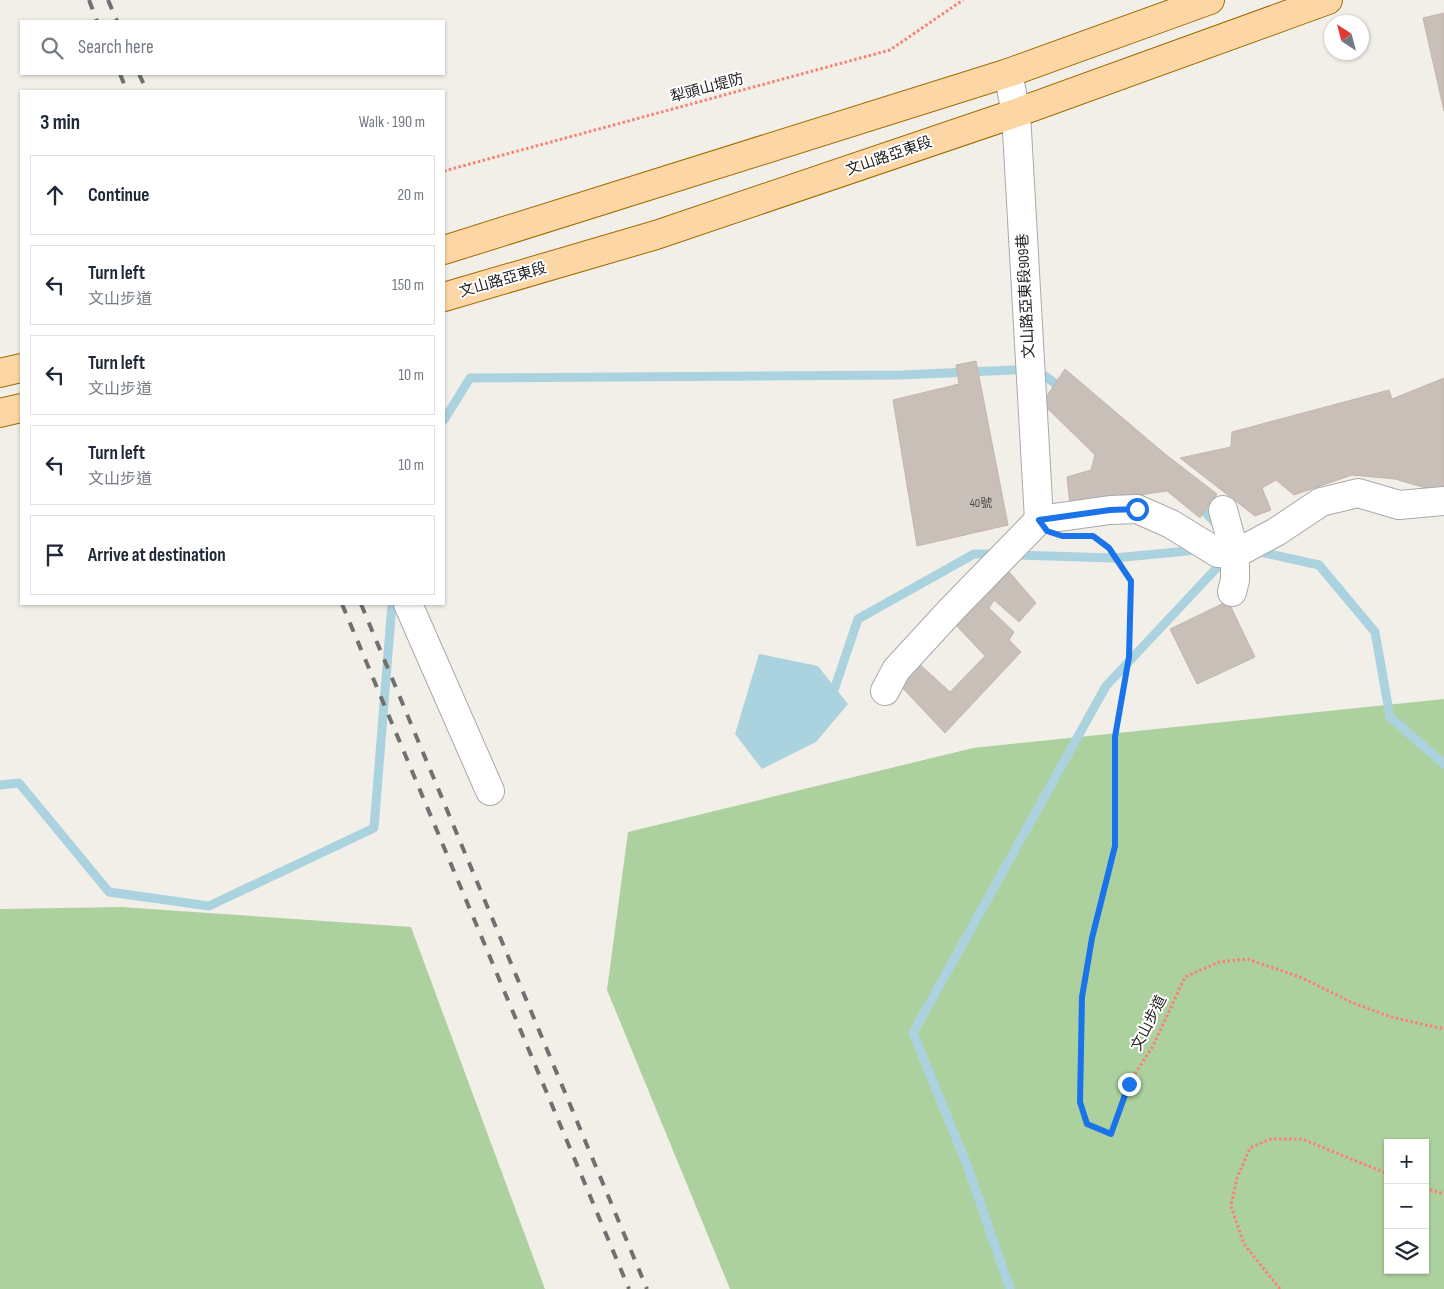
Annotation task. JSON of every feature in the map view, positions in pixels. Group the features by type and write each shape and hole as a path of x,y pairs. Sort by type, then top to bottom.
{"main road":[{"path":"445,250 1008,73 1183,6 1210,0"},
{"name":"文山路亞東段","path":"445,297 656,235 1016,113 1328,0"},
{"path":"0,373 20,368"},
{"path":"0,413 20,408"}],"street":[{"name":"文山路亞東段909巷","path":"1008,73 1016,113 1039,520"},
{"path":"884,691 896,670 953,608 1039,520 1110,510 1137,509 1171,524 1218,553 1235,554 1276,532 1322,502 1358,493 1399,505 1444,501"},
{"path":"1223,510 1235,554 1235,580 1232,592"},
{"path":"408,605 490,791"}],"path":[{"name":"犁頭山堤防","path":"445,171 890,50 964,0"},
{"name":"文山步道","path":"1098,540 1109,548 1131,581 1131,590 1129,657 1115,737 1115,846 1092,938 1082,997 1080,1102 1087,1124 1111,1134 1129,1084 1153,1046 1185,977 1219,962 1247,959 1300,976 1353,1003 1391,1017 1444,1029"},
{"path":"1280,1289 1244,1244 1231,1206 1237,1178 1250,1148 1271,1139 1302,1139 1384,1172"},
{"path":"1429,1189 1444,1194"}],"green space":[{"path":"1444,699 1444,1289 730,1289 607,990 628,832 973,748"},
{"path":"121,907 411,927 545,1289 0,1289 0,909"}],"water":[{"path":"759,654 818,666 848,704 816,742 762,769 735,734"}],"building":[{"path":"1444,13 1444,111 1423,18"},
{"path":"976,361 1008,525 917,546 893,400 959,384 956,365"},
{"path":"1065,369 1165,454 1217,494 1200,518 1167,491 1070,505 1067,477 1091,470 1095,455 1042,403"},
{"path":"1444,378 1444,486 1429,489 1395,479 1352,475 1294,495 1276,480 1262,488 1271,510 1255,516 1180,458 1231,447 1232,432 1389,390 1392,399"},
{"path":"1005,567 1036,603 1019,622 994,600 989,608 1014,632 1009,640 1021,652 945,733 896,681 915,660 950,692 985,656 953,622"},
{"path":"1228,601 1255,657 1197,684 1170,629"}],"waterway":[{"path":"445,418 470,378 902,375 1035,369 1063,389"},
{"path":"1198,504 1218,526"},
{"path":"1012,555 1114,558 1198,550"},
{"path":"1256,551 1319,565 1375,632 1390,717 1444,764"},
{"path":"828,696 834,690 858,619 974,554 996,554"},
{"path":"1010,1289 967,1165 913,1033 1106,686 1225,559"},
{"path":"0,785 19,783 109,892 209,906 374,828 392,605"}],"railway":[{"path":"89,0 97,20"},
{"path":"108,0 117,20"},
{"path":"120,75 127,90"},
{"path":"139,75 147,90"},
{"path":"342,605 629,1289"},
{"path":"361,605 647,1289"}],"route":[{"path":"1129,1084 1111,1134 1087,1124 1080,1102 1082,997 1092,938 1115,846 1115,737 1129,657 1131,581 1109,548 1093,536 1062,536 1047,531 1039,520 1110,510 1137,509"}]}
